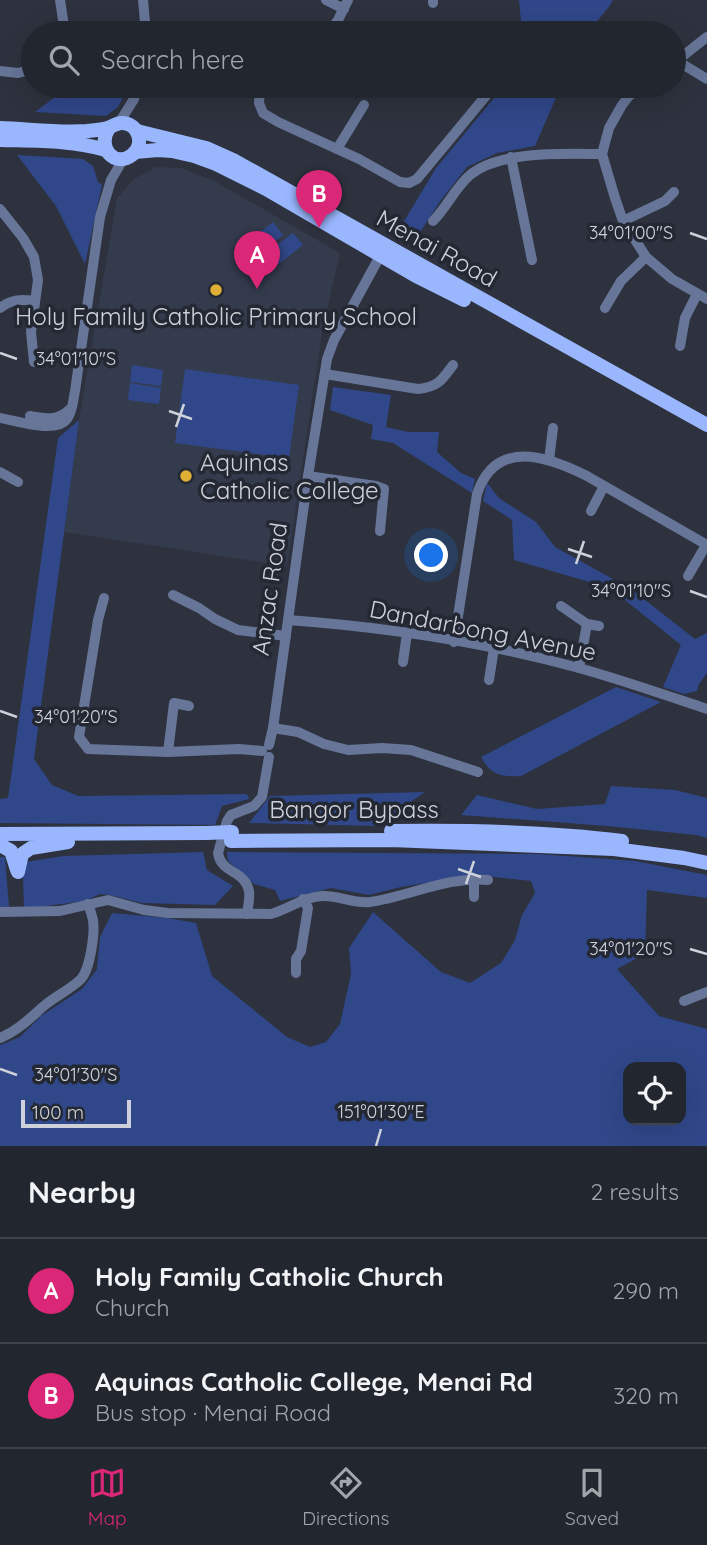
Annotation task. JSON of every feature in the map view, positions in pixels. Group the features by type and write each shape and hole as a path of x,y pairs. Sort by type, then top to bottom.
{"main road":[{"name":"Menai Road","path":"0,128 82,131 124,127 206,148 235,161 384,251 416,276 528,332 707,434"},
{"path":"124,127 140,141 119,154 104,142 104,136 124,127"},
{"name":"Menai Road","path":"0,139 84,144 119,154 172,151 216,164 707,424"},
{"name":"Bangor Bypass","path":"232,837 450,831 588,836 707,854"},
{"name":"Bangor Bypass","path":"0,834 390,840 614,849 707,863"},
{"name":"Bangor Bypass","path":"0,844 206,837"},
{"path":"0,844 11,851 18,872 22,854 31,848 68,842"}],"street":[{"path":"60,0 63,21"},
{"path":"144,0 145,21"},
{"path":"326,0 346,4 337,21"},
{"path":"686,53 707,37"},
{"path":"686,67 707,79"},
{"path":"0,71 21,72"},
{"path":"124,127 134,98"},
{"path":"259,98 263,113 278,122 400,182 409,183 417,179 484,98"},
{"path":"628,98 609,128 602,154 623,221 646,257 672,279 702,296 685,318 680,346"},
{"path":"337,149 364,106"},
{"path":"0,418 58,426 65,422 72,407 100,217 119,154"},
{"path":"433,221 473,172 494,162 511,157 602,154"},
{"path":"511,157 532,260"},
{"path":"623,221 664,201 674,192"},
{"path":"0,209 34,257 38,280 31,332 34,362"},
{"name":"Anzac Road","path":"247,914 250,893 247,884 240,876 223,866 218,853 231,815 254,806 262,797 324,374 334,340 384,251"},
{"path":"605,308 621,281 646,257"},
{"path":"0,308 10,301 35,301"},
{"path":"324,374 418,389 432,387 443,379 453,365"},
{"path":"0,412 55,419 72,407"},
{"path":"549,460 553,428"},
{"path":"454,642 475,507 482,481 494,466 516,457 549,460 567,466 707,545 688,576"},
{"path":"0,472 18,482"},
{"path":"308,476 376,485 384,489 380,531"},
{"path":"591,511 604,486"},
{"path":"173,595 238,630 286,636"},
{"path":"104,598 79,737 88,749 168,752 239,749 267,751"},
{"path":"561,606 587,624 599,626"},
{"name":"Dandarbong Avenue","path":"288,620 345,624 494,649 579,668 707,709"},
{"path":"579,668 587,624"},
{"path":"404,662 407,633"},
{"path":"489,680 494,649"},
{"path":"168,752 174,703 189,706"},
{"path":"273,728 298,732 324,744 348,750 411,750 478,772"},
{"path":"474,880 474,897"},
{"path":"0,912 60,911 107,900 168,913 272,913 303,900 326,895 367,902 457,881 488,880"},
{"path":"296,973 296,958 302,951 308,908 303,900"},
{"path":"0,1038 13,1032 53,998 82,978 89,959 93,928 88,904"},
{"path":"284,958 296,958"},
{"path":"684,1000 707,992"}],"shaded area":[{"path":"519,0 613,0 597,21 521,21"},
{"path":"54,98 123,98 118,107 106,116 35,112"},
{"path":"494,98 556,98 535,146 497,153 467,167 413,243 397,233 436,168"},
{"path":"17,155 83,159 93,166 98,182 102,185 85,264 56,206"},
{"path":"156,167 181,168 216,182 340,253 323,327 287,566 64,532 79,420 117,198 134,179"},
{"path":"273,222 283,235 257,256 246,243"},
{"path":"293,233 303,245 276,266 266,253"},
{"path":"132,365 163,370 161,386 130,382"},
{"path":"185,369 299,385 289,458 175,443"},
{"path":"130,383 161,388 159,404 128,400"},
{"path":"333,387 391,395 386,427 408,432 439,432 437,452 461,473 475,479 472,493 393,443 371,439 373,425 330,410"},
{"path":"79,420 34,759 52,785 78,796 247,794 249,799 222,806 215,825 0,823 0,799 8,798 58,438"},
{"path":"487,483 499,498 536,522 555,547 631,589 695,639 707,633 707,673 697,691 684,694 663,687 681,645 610,588 514,560 512,520 483,501"},
{"path":"616,687 661,702 521,776 497,774 481,757"},
{"path":"611,786 675,790 707,798 707,838 607,826 461,815 477,795 537,809 605,804"},
{"path":"425,792 376,826 249,823 270,796"},
{"path":"203,852 207,870 233,886 215,905 142,903 100,894 85,901 24,909 23,876 26,862 63,856"},
{"path":"227,852 539,854 635,861 707,875 707,898 647,890 645,954 617,969 659,1016 707,1029 707,1146 0,1146 0,1045 20,1037 41,1016 82,989 97,969 100,937 112,913 196,923 212,976 287,1037 310,1047 326,1042 340,1024 351,974 349,948 373,912 441,972 470,983 501,963 515,940 522,915 535,893 531,881 474,875 369,895 331,888 280,901 275,890 254,884 228,861"},
{"path":"0,857 5,857 9,907 0,907"}],"place":[{"name":"Aquinas Catholic College, Menai Rd","path":"319,228"},
{"name":"Holy Family Catholic Church","path":"257,289"},
{"name":"Holy Family Catholic Primary School","path":"216,290"},
{"name":"Aquinas Catholic College","path":"186,476"}]}
